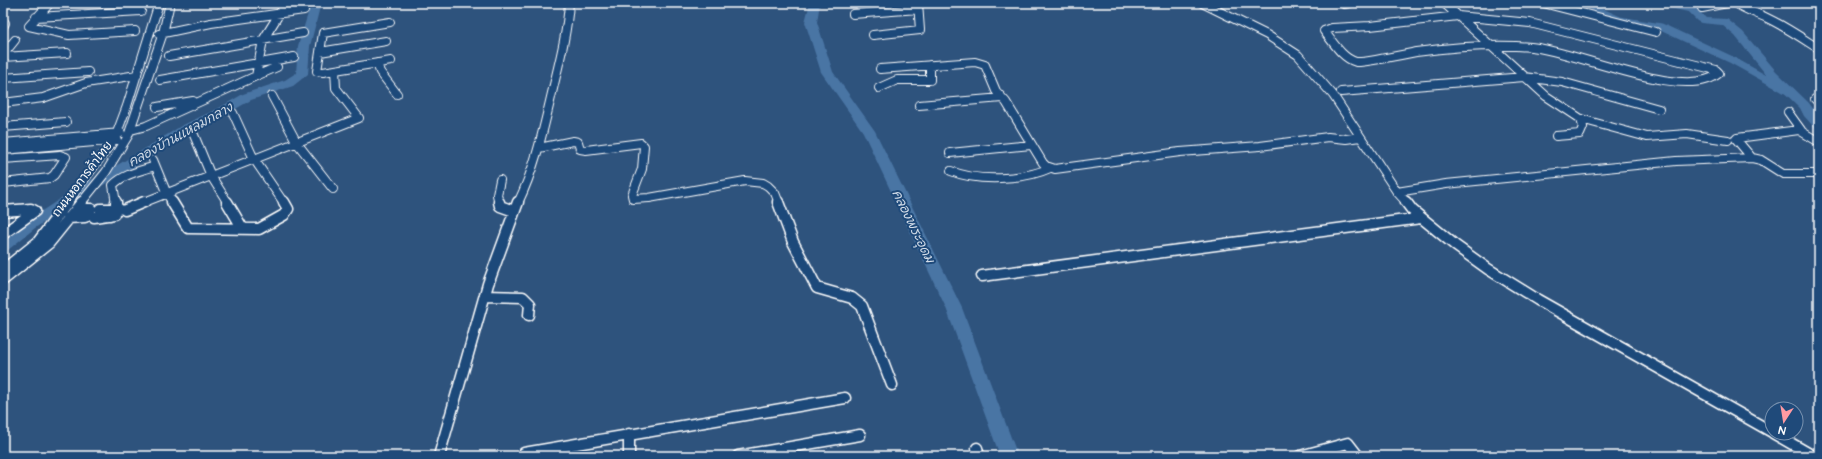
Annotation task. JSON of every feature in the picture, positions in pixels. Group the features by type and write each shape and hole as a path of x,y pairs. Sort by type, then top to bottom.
{"street":[{"path":"50,3 29,26 69,35 135,31"},
{"name":"ถนนหอการค้าไทย","path":"3,270 38,242 77,191 115,137 127,106 159,3"},
{"name":"ถนนหอการค้าไทย","path":"3,280 49,243 106,172 129,134 163,30 170,3"},
{"path":"256,76 260,63 263,40 278,13 286,3"},
{"path":"439,456 485,296 514,211 527,184 539,148 565,40 569,3"},
{"path":"1202,3 1267,35 1298,55 1323,82 1397,192 1422,218 1488,269 1538,300 1764,428"},
{"path":"1444,3 1546,96 1581,119 1647,137 1687,134 1728,140"},
{"path":"1543,3 1656,32"},
{"path":"1702,8 1727,3"},
{"path":"1736,3 1741,8 1766,17 1794,32 1819,49"},
{"path":"853,14 918,6 922,26 920,30 873,35"},
{"path":"151,32 304,10"},
{"path":"36,17 141,11"},
{"path":"1458,16 1530,23 1716,70 1719,73 1714,77 1683,83 1654,78 1542,48 1490,46 1418,52 1357,62 1342,54 1324,31 1332,28 1370,26 1458,16"},
{"path":"3,23 5,22 3,27"},
{"path":"390,22 323,33 317,71 323,72 391,61"},
{"path":"169,56 303,33"},
{"path":"3,56 15,40"},
{"path":"320,52 386,41"},
{"path":"3,56 67,53"},
{"path":"160,80 294,57"},
{"path":"880,69 975,62 982,63 985,65 996,91 1043,163 1050,168 1055,169 1180,152 1260,146 1328,137 1346,139 1360,137"},
{"path":"376,63 380,72 397,94"},
{"path":"879,88 901,80 930,80 930,65"},
{"path":"3,150 115,137 129,134 277,67"},
{"path":"899,68 901,80"},
{"path":"68,218 93,213 125,210 359,118 336,88 335,70"},
{"path":"3,78 88,72"},
{"path":"3,103 43,98 86,83 137,75"},
{"path":"1341,92 1524,77 1562,82 1659,109"},
{"path":"272,96 297,143 333,189"},
{"path":"919,105 1002,98"},
{"path":"157,107 206,99"},
{"path":"1788,112 1801,130 1819,142"},
{"path":"112,212 116,202 112,185 154,163 167,194 188,228 243,229 263,227 284,215 288,209 254,159 233,113"},
{"path":"1556,136 1580,134 1583,127 1581,119"},
{"path":"3,127 66,122"},
{"path":"1752,158 1736,139 1737,138 1801,130"},
{"path":"194,135 211,176 243,229"},
{"path":"3,143 80,140"},
{"path":"539,148 573,141 578,142 580,149 586,150 640,143 644,146 642,169 632,195 633,199 649,198 745,181 763,183 768,186 775,193 793,242 817,288 852,298 862,306 892,385"},
{"path":"950,153 1031,145"},
{"path":"3,159 60,155 66,156 54,175 50,178 3,183"},
{"path":"1397,192 1446,184 1676,161 1752,158 1761,160 1783,174 1819,174"},
{"path":"951,171 974,178 1043,172 1050,168"},
{"path":"500,180 497,195 500,206 514,211"},
{"path":"77,191 86,196"},
{"path":"3,211 31,209 34,211 3,234"},
{"path":"76,209 93,213"},
{"path":"982,276 1422,218"},
{"path":"485,296 523,297 530,304 529,315"},
{"path":"524,453 845,398"},
{"path":"629,434 629,456"},
{"path":"738,456 860,435"},
{"path":"1787,441 1813,456"},
{"path":"1300,456 1348,443 1358,456"}],"waterway":[{"name":"คลองบ้านแหลมกลาง","path":"3,246 30,225 74,196 143,156 185,129 223,111 247,97 289,83 302,74 304,46 315,7 314,3"},
{"name":"คลองพระอุดม","path":"815,3 811,22 827,72 869,131 954,308 1009,456"},
{"path":"1587,3 1599,11 1620,20 1661,27 1730,59 1793,94"},
{"path":"1661,3 1692,10 1702,20 1723,22 1733,28 1745,40 1772,74 1805,106 1808,113 1819,125"}]}
